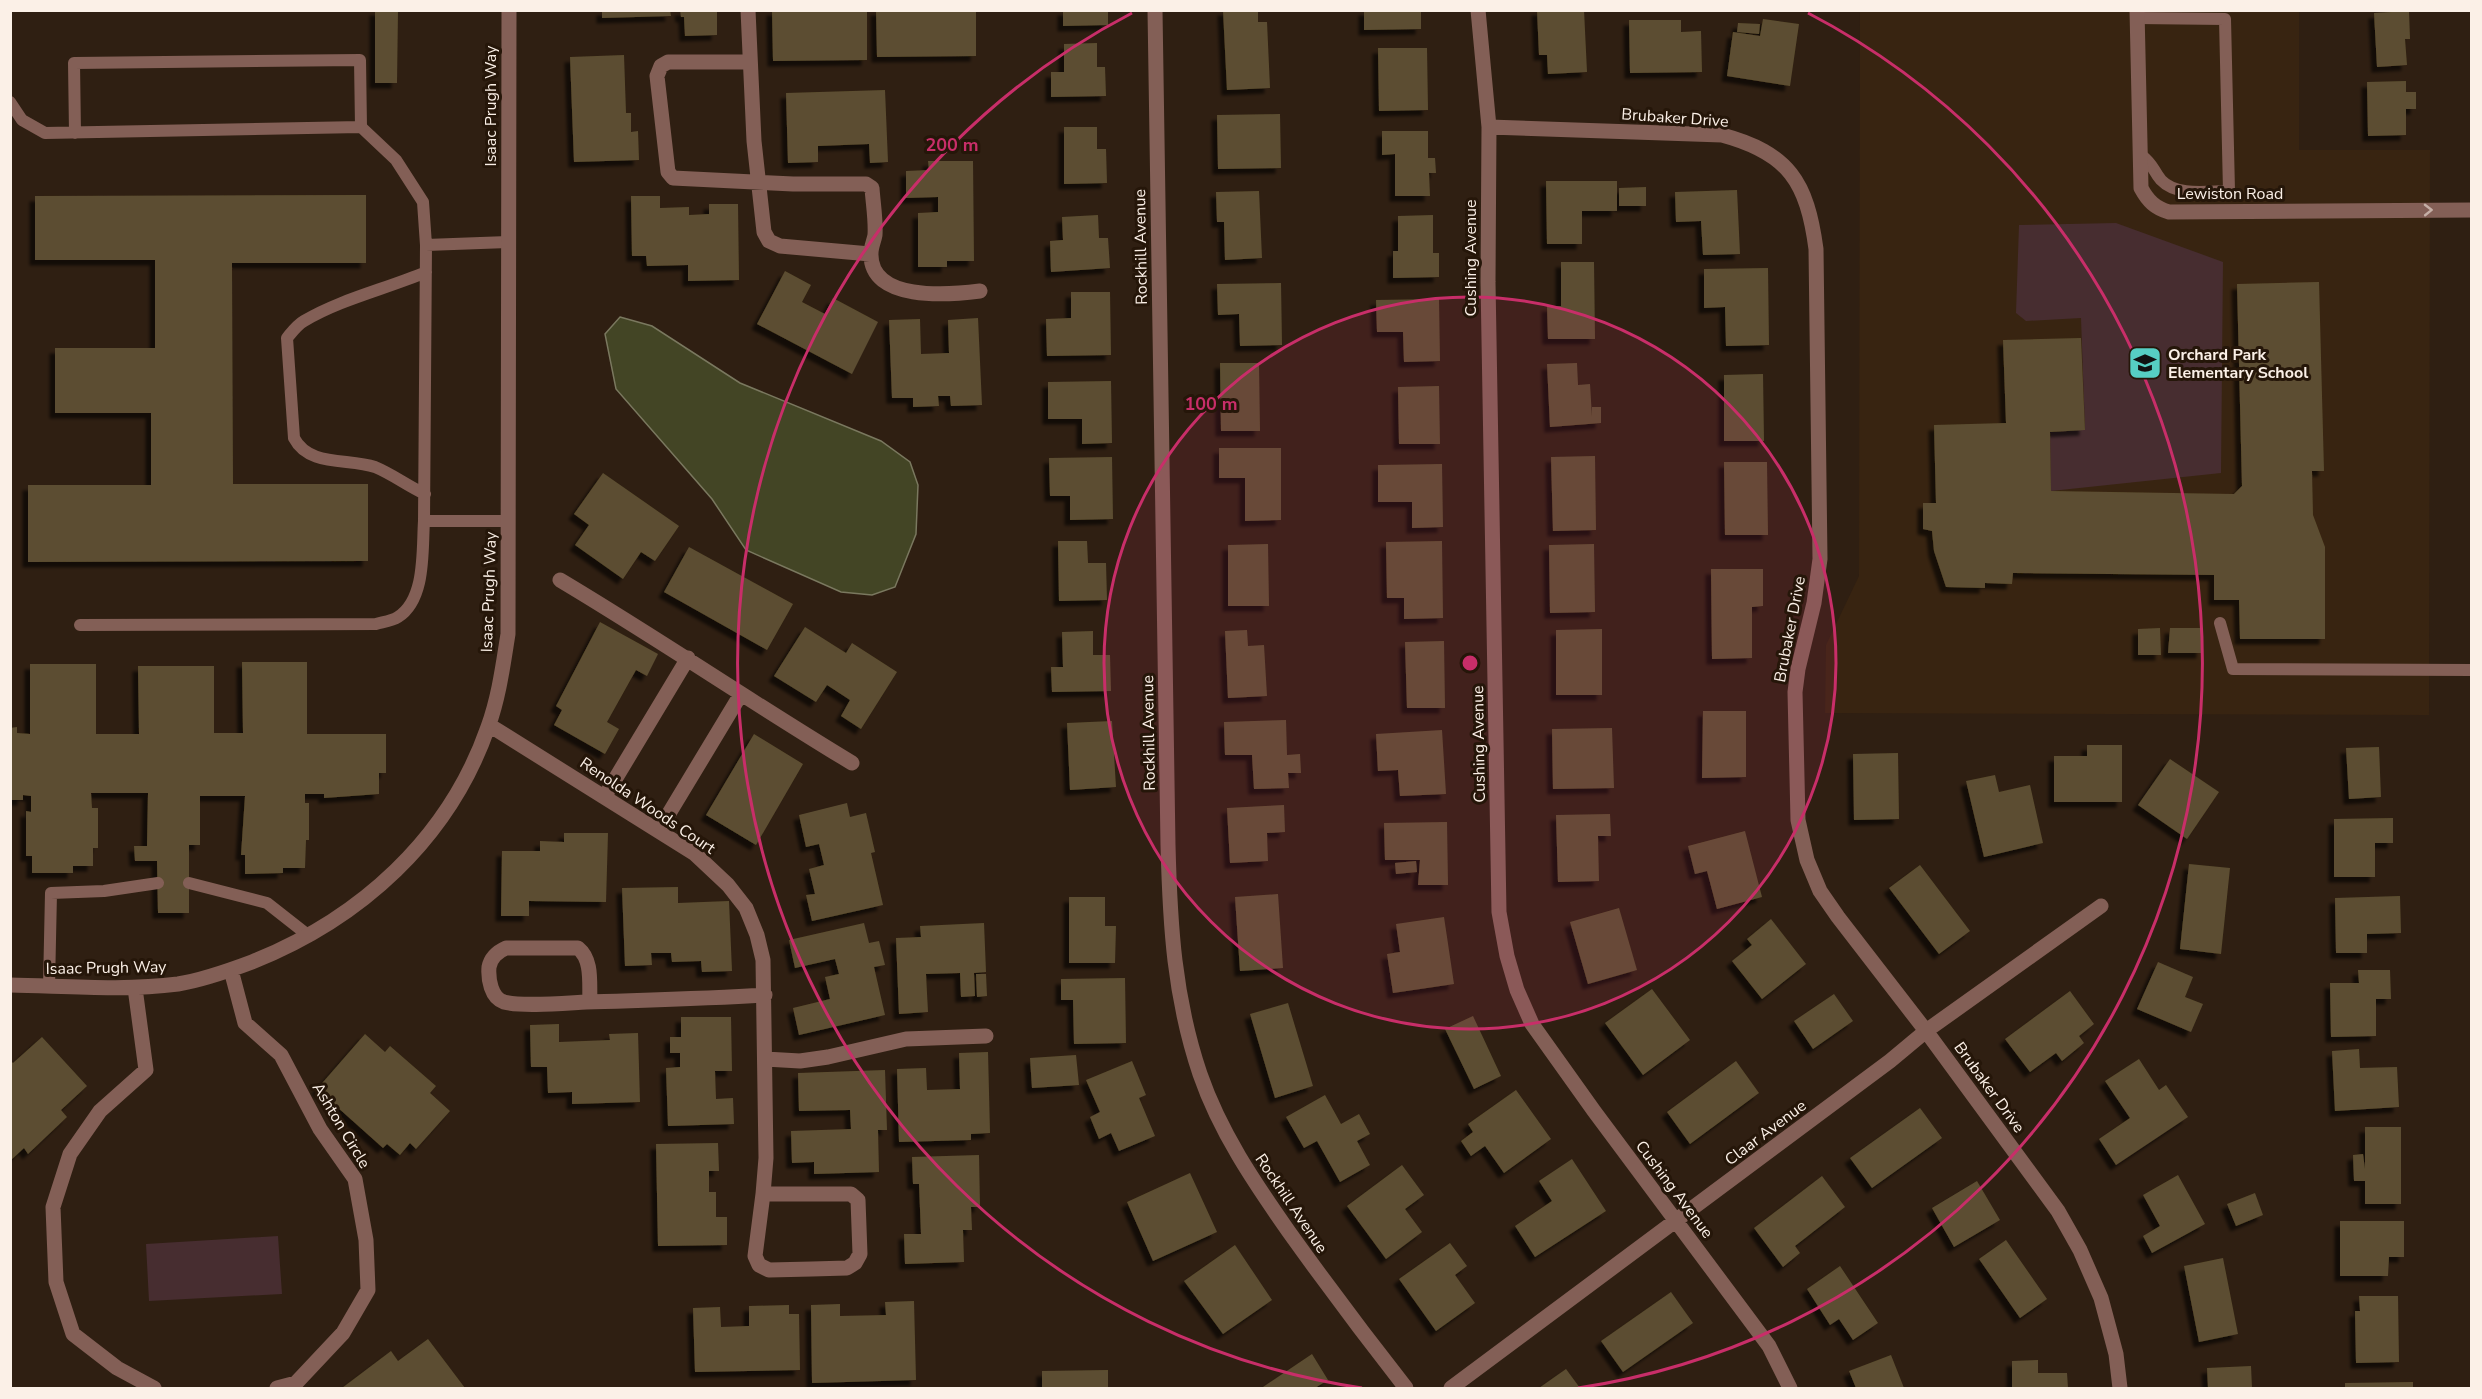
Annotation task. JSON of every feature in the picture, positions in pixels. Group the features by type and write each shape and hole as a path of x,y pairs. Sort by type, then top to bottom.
{"street":[{"name":"Isaac Prugh Way","path":"10,985 135,988 180,983 231,970 288,948 369,896 410,856 435,825 465,779 489,725 500,684 507,634 509,10"},
{"path":"748,10 764,232 769,241 780,246 870,254"},
{"name":"Rockhill Avenue","path":"1155,10 1168,845 1173,957 1185,1019 1200,1075 1222,1125 1252,1179 1326,1285 1406,1389"},
{"name":"Cushing Avenue","path":"1478,10 1489,127 1488,282 1501,923 1507,956 1516,990 1532,1024 1594,1111 1770,1346 1790,1389"},
{"name":"Lewiston Road","path":"2137,14 2141,188 2147,200 2158,209 2169,212 2472,210"},
{"path":"750,62 668,62 662,66 657,76 668,172 673,178 866,184 872,188 875,234 870,254 875,271 885,284 905,292 980,291"},
{"name":"Brubaker Drive","path":"1489,127 1722,135 1747,142 1770,153 1789,171 1803,193 1811,216 1816,249 1820,559 1814,603 1798,669 1796,692 1797,820 1807,860 1820,891 2058,1211 2080,1250 2101,1299 2116,1354 2120,1389"},
{"path":"560,580 688,658 852,763"},
{"path":"605,796 688,658"},
{"path":"659,830 741,694"},
{"name":"Renolda Woods Court","path":"489,725 695,854 728,885 746,908 757,934 764,960 765,1158 756,1256 759,1266 769,1270 801,1270 847,1268 855,1263 860,1254 858,1200 851,1194 763,1194"},
{"name":"Claar Avenue","path":"1451,1389 1890,1061 1926,1031 2101,906"},
{"path":"590,1002 586,954 578,948 506,948 490,960 488,975 494,995 503,1002 590,1002 765,995"},
{"name":"Ashton Circle","path":"231,970 245,1023 281,1055 320,1129 355,1179 366,1240 368,1290 343,1334 296,1383 277,1389"},
{"path":"135,988 146,1070 100,1111 69,1154 53,1207 56,1282 72,1334 117,1368 154,1389"},
{"path":"765,1059 800,1061 828,1058 906,1039 986,1036"}],"lane":[{"path":"2137,14 2225,19 2229,191 2175,191 2161,180 2152,164 2141,155"},
{"path":"75,133 74,63 360,60 361,127"},
{"path":"10,102 22,120 45,133 361,127 396,160 423,202 426,245 424,521 420,570 413,603 397,618 376,624 80,625"},
{"path":"426,245 508,242"},
{"path":"424,494 374,467 319,458 300,449 294,438 287,338 301,322 322,312 426,272"},
{"path":"424,521 508,521"},
{"path":"2220,623 2233,669 2472,670"},
{"path":"49,986 51,893 104,891 158,883"},
{"path":"189,883 267,903 309,936"}],"shaded area":[{"name":"Orchard Park Elementary School","path":"1860,11 2299,11 2299,150 2430,150 2429,715 1825,713 1826,645 1859,576"},
{"path":"2116,223 2223,262 2221,473 2051,491 2050,432 2085,429 2081,318 2026,321 2016,313 2019,225"},
{"path":"620,317 652,326 740,383 881,441 910,462 918,485 916,534 895,587 872,595 841,592 746,550 712,499 616,389 605,334"},
{"path":"278,1236 282,1294 149,1301 146,1244"}],"building":[{"path":"375,10 398,10 397,83 375,83"},
{"path":"602,10 670,10 671,16 602,18"},
{"path":"680,10 717,10 717,35 685,36 684,17 681,17"},
{"path":"772,10 867,10 867,60 773,61"},
{"path":"876,10 976,10 976,56 877,57"},
{"path":"1063,10 1108,10 1108,25 1063,26"},
{"path":"1223,10 1258,10 1258,22 1267,22 1270,88 1227,90"},
{"path":"1364,10 1421,10 1421,29 1364,30"},
{"path":"1537,10 1584,10 1587,72 1548,74 1547,55 1539,55"},
{"path":"2409,11 2410,39 2405,39 2407,65 2377,67 2374,13"},
{"path":"1763,19 1799,24 1790,86 1727,76 1733,32 1760,36"},
{"path":"1629,20 1681,20 1681,32 1701,31 1702,72 1630,73"},
{"path":"1738,23 1760,24 1759,34 1737,32"},
{"path":"1097,43 1097,67 1105,67 1106,96 1051,97 1051,72 1064,72 1064,44"},
{"path":"1378,48 1427,48 1428,110 1379,111"},
{"path":"624,55 626,113 631,113 631,132 638,131 639,160 574,162 570,57"},
{"path":"2406,81 2406,92 2416,92 2416,109 2406,109 2406,135 2368,136 2367,82"},
{"path":"885,90 888,162 870,163 869,144 818,146 818,162 788,163 786,93"},
{"path":"1280,114 1281,168 1218,169 1217,115"},
{"path":"1064,127 1097,127 1097,149 1106,149 1107,183 1064,184"},
{"path":"1382,131 1428,131 1428,158 1435,158 1436,173 1429,173 1430,196 1395,196 1395,154 1382,155"},
{"path":"928,161 973,161 974,261 947,261 947,267 918,267 918,213 938,212 938,197 906,198 906,171 929,170"},
{"path":"1546,181 1617,181 1617,211 1582,211 1582,244 1547,244"},
{"path":"1646,187 1646,206 1619,206 1619,188"},
{"path":"1737,190 1740,254 1703,255 1701,221 1676,222 1675,192"},
{"path":"1259,191 1262,258 1225,260 1224,222 1217,222 1216,192"},
{"path":"366,195 366,263 232,263 233,484 368,484 368,561 28,562 28,485 151,485 151,413 55,413 55,348 155,348 155,260 35,260 35,196"},
{"path":"631,196 660,196 660,208 689,207 689,215 709,214 709,204 738,204 739,280 688,281 688,265 647,266 646,256 632,256"},
{"path":"1098,215 1099,238 1108,238 1110,268 1051,272 1050,241 1063,240 1062,217"},
{"path":"1433,215 1433,253 1439,253 1439,277 1393,278 1393,251 1398,251 1398,216"},
{"path":"1561,262 1594,262 1595,339 1548,339 1547,306 1561,306"},
{"path":"1768,268 1769,345 1726,346 1725,307 1704,308 1704,269"},
{"path":"785,271 811,285 802,302 825,314 833,298 878,322 852,374 757,324"},
{"path":"2319,282 2324,471 2312,471 2313,515 2325,547 2325,639 2240,639 2239,600 2214,600 2214,575 2013,573 2012,584 1985,583 1985,588 1946,587 1934,551 1932,531 1923,529 1923,503 1936,503 1934,425 2006,423 2003,340 2081,338 2085,430 2050,432 2051,491 2234,494 2242,486 2237,284"},
{"path":"1281,283 1282,345 1240,346 1239,314 1218,315 1217,284"},
{"path":"1071,292 1110,292 1111,355 1047,356 1046,319 1071,318"},
{"path":"1439,299 1440,361 1404,362 1403,332 1377,332 1376,300"},
{"path":"978,318 982,405 951,406 950,396 938,396 939,406 913,407 913,398 892,398 889,320 920,319 921,354 949,353 948,320"},
{"path":"1220,363 1259,363 1260,431 1221,431"},
{"path":"1577,363 1578,385 1590,384 1592,417 1592,407 1601,407 1601,423 1550,427 1547,364"},
{"path":"1763,374 1764,441 1724,441 1724,375"},
{"path":"1111,381 1112,443 1082,444 1082,419 1048,419 1048,382"},
{"path":"1439,386 1440,444 1399,444 1398,387"},
{"path":"1219,448 1281,448 1281,520 1245,521 1245,478 1219,478"},
{"path":"1595,456 1596,530 1553,531 1551,457"},
{"path":"1112,457 1113,519 1070,520 1070,496 1050,496 1049,458"},
{"path":"1724,462 1767,462 1768,535 1725,535"},
{"path":"1442,464 1443,527 1412,528 1412,502 1378,502 1378,465"},
{"path":"603,473 679,526 655,561 641,552 623,579 575,545 589,525 574,514"},
{"path":"1058,541 1087,541 1088,563 1106,563 1107,600 1059,601"},
{"path":"1442,541 1443,618 1404,619 1404,598 1387,598 1386,542"},
{"path":"1268,544 1269,606 1228,606 1228,545"},
{"path":"1594,544 1595,612 1550,613 1549,545"},
{"path":"689,547 793,604 767,650 664,592"},
{"path":"1711,569 1763,569 1763,606 1752,607 1752,658 1712,659"},
{"path":"600,622 658,654 647,676 636,670 607,722 619,729 605,754 554,725 562,710 556,706"},
{"path":"805,627 846,653 852,643 897,672 861,729 841,716 850,700 827,685 816,702 774,676"},
{"path":"2160,628 2161,655 2138,655 2138,629"},
{"path":"2170,628 2202,628 2202,653 2168,653"},
{"path":"1602,629 1602,695 1556,695 1556,630"},
{"path":"1247,630 1248,646 1264,645 1267,696 1228,698 1225,631"},
{"path":"1093,631 1093,655 1110,655 1111,691 1052,692 1051,667 1063,667 1062,632"},
{"path":"1444,641 1445,708 1407,708 1405,642"},
{"path":"242,662 307,662 307,734 386,734 386,773 379,773 379,794 324,798 324,794 305,794 305,803 309,803 309,840 306,840 305,868 283,868 283,873 245,874 245,855 241,855 245,796 200,796 200,845 189,845 189,913 158,913 157,861 135,861 134,846 147,846 148,793 91,793 92,808 98,808 98,848 93,848 93,866 73,866 73,873 32,873 32,856 26,856 26,811 31,812 31,796 23,795 23,800 10,800 10,728 17,727 17,733 30,734 30,664 96,664 96,734 139,734 138,666 214,666 214,733 243,733"},
{"path":"1703,711 1746,711 1746,777 1702,778"},
{"path":"1286,720 1287,755 1300,754 1301,773 1288,773 1289,788 1254,789 1252,755 1225,755 1224,722"},
{"path":"1112,721 1116,787 1070,790 1067,723"},
{"path":"1612,728 1614,788 1553,789 1552,729"},
{"path":"1442,730 1446,794 1400,796 1398,770 1378,771 1376,734"},
{"path":"754,734 803,764 756,845 706,815"},
{"path":"2087,745 2122,745 2122,802 2054,802 2054,756 2087,756"},
{"path":"2379,747 2381,797 2349,799 2346,748"},
{"path":"1898,753 1899,819 1854,820 1853,754"},
{"path":"2170,759 2219,792 2187,839 2138,805"},
{"path":"1995,775 1999,792 2030,785 2043,843 1984,857 1966,781"},
{"path":"847,803 850,817 866,813 875,852 871,853 883,905 812,921 806,895 815,894 809,869 824,865 819,844 806,847 799,815"},
{"path":"1284,805 1285,832 1267,833 1268,861 1230,863 1227,808"},
{"path":"1610,814 1611,836 1598,836 1599,881 1558,882 1556,815"},
{"path":"2393,818 2393,843 2375,843 2375,877 2334,877 2334,819"},
{"path":"1447,822 1448,885 1418,885 1420,860 1385,860 1384,823"},
{"path":"1745,831 1762,897 1717,909 1707,871 1695,874 1688,846"},
{"path":"564,833 608,833 606,902 529,901 529,916 501,916 502,851 540,851 540,841 564,842"},
{"path":"1416,861 1417,872 1396,874 1395,863"},
{"path":"2189,864 2230,868 2221,954 2180,949"},
{"path":"1920,865 1970,931 1939,954 1889,888"},
{"path":"678,887 678,903 729,901 732,971 702,972 701,961 672,962 671,953 651,953 652,965 625,966 622,888"},
{"path":"1278,894 1283,968 1240,971 1235,897"},
{"path":"2400,896 2401,933 2367,934 2367,953 2336,953 2335,898"},
{"path":"1069,897 1105,897 1105,926 1116,926 1115,963 1069,963"},
{"path":"1619,908 1637,970 1588,984 1570,922"},
{"path":"1444,917 1454,984 1393,993 1387,954 1400,952 1396,924"},
{"path":"1771,919 1806,964 1762,999 1732,961 1752,945 1747,939"},
{"path":"864,923 869,943 879,941 885,965 874,967 885,1015 799,1035 793,1008 830,999 825,977 839,974 835,959 795,968 789,940"},
{"path":"984,923 986,972 974,973 975,996 961,997 960,973 926,974 928,1012 899,1014 896,938 921,937 920,926"},
{"path":"2158,962 2193,977 2185,997 2203,1004 2191,1032 2137,1009"},
{"path":"2358,970 2390,970 2391,999 2376,999 2376,1036 2331,1037 2330,983 2359,983"},
{"path":"976,974 986,974 987,996 977,997"},
{"path":"1125,978 1126,1043 1074,1044 1073,1000 1061,1000 1061,979"},
{"path":"1652,989 1690,1040 1643,1075 1605,1023"},
{"path":"2070,991 2094,1024 2079,1036 2084,1043 2062,1061 2056,1053 2030,1072 2005,1039"},
{"path":"1834,994 1853,1021 1813,1049 1794,1021"},
{"path":"1288,1003 1313,1086 1275,1098 1250,1014"},
{"path":"1473,1016 1501,1076 1474,1089 1445,1029"},
{"path":"681,1017 731,1017 732,1071 715,1071 716,1099 733,1098 734,1124 668,1126 666,1068 680,1067 680,1053 670,1053 670,1037 681,1037"},
{"path":"559,1024 559,1042 610,1040 609,1034 638,1033 640,1102 572,1104 572,1092 548,1093 547,1067 531,1067 530,1025"},
{"path":"365,1034 385,1052 390,1046 436,1086 430,1093 450,1111 416,1149 410,1143 400,1155 387,1144 383,1148 317,1089"},
{"path":"42,1037 87,1086 61,1110 67,1117 28,1154 24,1148 10,1161 10,1060 13,1063"},
{"path":"2359,1049 2360,1068 2397,1067 2399,1107 2335,1111 2332,1051"},
{"path":"988,1052 990,1133 971,1134 971,1140 899,1142 897,1069 926,1068 927,1090 960,1089 959,1053"},
{"path":"1076,1055 1079,1085 1032,1088 1030,1058"},
{"path":"2139,1059 2159,1090 2166,1085 2188,1117 2116,1165 2099,1139 2130,1118 2105,1081"},
{"path":"1132,1061 1146,1095 1139,1098 1155,1136 1119,1151 1111,1133 1099,1139 1090,1117 1100,1112 1086,1080"},
{"path":"1736,1061 1759,1093 1690,1144 1667,1112"},
{"path":"885,1070 887,1130 878,1130 879,1172 814,1174 814,1162 792,1163 791,1131 851,1129 850,1110 799,1111 798,1073"},
{"path":"1516,1090 1551,1139 1504,1173 1485,1146 1471,1156 1461,1141 1473,1132 1468,1124"},
{"path":"1325,1095 1341,1124 1359,1114 1370,1134 1357,1141 1370,1165 1340,1182 1317,1141 1304,1148 1286,1117"},
{"path":"1920,1108 1942,1138 1872,1188 1850,1158"},
{"path":"2365,1127 2401,1127 2401,1204 2365,1204 2365,1181 2354,1181 2353,1155 2363,1154 2365,1169"},
{"path":"718,1143 719,1171 709,1171 709,1192 716,1192 716,1217 727,1217 727,1245 658,1246 656,1144"},
{"path":"979,1155 980,1207 971,1207 972,1230 963,1230 964,1262 905,1264 904,1234 921,1234 919,1184 913,1184 912,1157"},
{"path":"1572,1159 1606,1211 1535,1257 1515,1226 1552,1201 1539,1181"},
{"path":"1402,1165 1424,1195 1405,1209 1422,1232 1386,1259 1347,1206"},
{"path":"1190,1173 1217,1232 1153,1261 1127,1202"},
{"path":"2178,1175 2205,1224 2152,1253 2143,1236 2160,1226 2143,1195"},
{"path":"1822,1176 1845,1207 1795,1246 1800,1253 1783,1267 1754,1228"},
{"path":"1977,1181 2000,1220 1954,1247 1932,1208"},
{"path":"2255,1193 2263,1215 2236,1226 2227,1204"},
{"path":"2340,1221 2404,1221 2404,1257 2389,1257 2388,1276 2340,1276"},
{"path":"2006,1240 2047,1299 2020,1318 1979,1259"},
{"path":"1450,1243 1467,1266 1455,1275 1475,1303 1436,1331 1399,1279"},
{"path":"1235,1245 1272,1300 1223,1334 1184,1281"},
{"path":"2223,1258 2238,1334 2199,1342 2184,1266"},
{"path":"1840,1266 1878,1323 1853,1340 1839,1319 1830,1325 1807,1289"},
{"path":"1671,1292 1693,1323 1623,1372 1601,1341"},
{"path":"2359,1296 2398,1296 2399,1362 2356,1363 2355,1311 2360,1311"},
{"path":"914,1301 916,1380 812,1383 811,1305 840,1304 840,1316 886,1315 885,1302"},
{"path":"789,1305 789,1314 799,1314 800,1370 695,1372 693,1308 720,1307 721,1327 749,1326 749,1306"},
{"path":"428,1339 465,1388 342,1388 391,1351 398,1361"},
{"path":"1312,1354 1328,1380 1315,1388 1263,1387"},
{"path":"1891,1355 1904,1388 1856,1388 1849,1371"},
{"path":"2038,1360 2038,1373 2067,1373 2068,1388 2012,1388 2012,1361"},
{"path":"2251,1366 2252,1388 2208,1388 2207,1368"},
{"path":"1566,1369 1580,1388 1539,1388"},
{"path":"1108,1370 1108,1388 1042,1388 1042,1371"},
{"path":"2413,1382 2413,1388 2345,1388 2345,1383"}],"place":[{"name":"Orchard Park Elementary School","path":"2145,363"}]}
